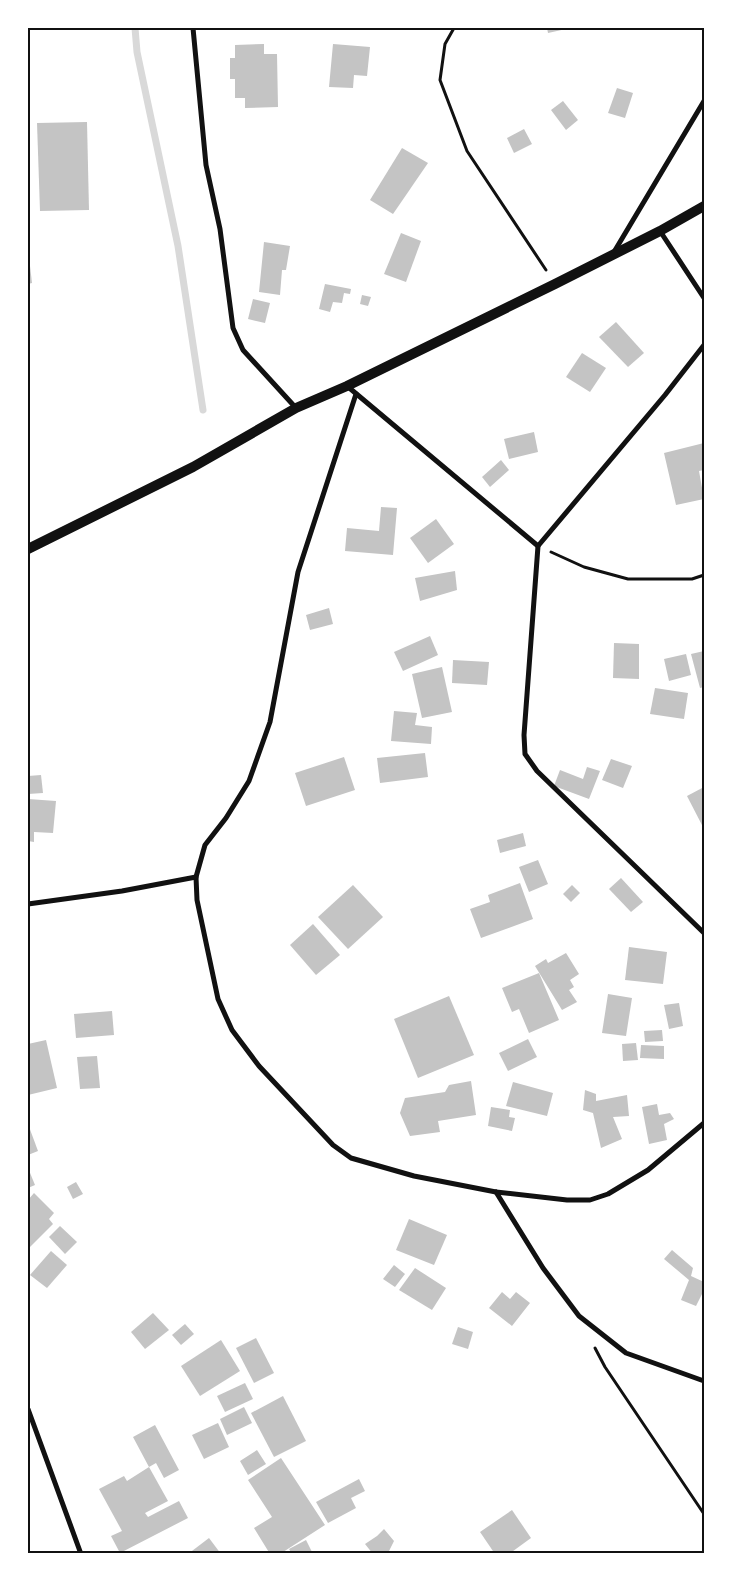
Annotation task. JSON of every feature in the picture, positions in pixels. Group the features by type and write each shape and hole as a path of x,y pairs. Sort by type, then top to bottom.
{"main road":[{"path":"28,549 193,467 296,408 347,386 555,284 660,231 704,206"}],"street":[{"path":"193,28 206,165 220,229 234,328 243,350 296,408"},
{"path":"612,254 704,101"},
{"path":"660,231 704,298"},
{"path":"704,345 665,395 538,546 524,735 525,754 537,771 704,933"},
{"path":"347,386 538,546"},
{"path":"356,394 298,572 270,722 249,781 226,818 205,845 196,877 197,900 218,999 232,1030 259,1066 333,1145 351,1158 414,1176 496,1192 567,1200 590,1200 608,1194 648,1170 704,1124"},
{"path":"28,904 122,891 196,877"},
{"path":"496,1192 543,1268 579,1316 626,1353 704,1381"},
{"path":"28,1409 81,1554"}],"path":[{"path":"454,28 445,44 440,80 467,151 555,284"},
{"path":"538,546 584,567 628,579 692,579 704,575"},
{"path":"592,1341 605,1367 704,1514"}],"building":[{"path":"547,28 566,28 566,29 548,33"},
{"path":"264,44 264,54 277,54 278,107 245,108 245,98 235,98 235,79 230,79 230,58 235,58 235,45"},
{"path":"333,44 370,47 367,76 354,75 353,88 329,87"},
{"path":"617,88 633,93 625,118 608,113"},
{"path":"563,101 578,120 566,130 551,110"},
{"path":"87,122 89,210 40,211 37,123"},
{"path":"524,129 532,144 514,153 507,138"},
{"path":"402,148 428,163 393,214 370,200"},
{"path":"401,233 421,241 406,282 384,274"},
{"path":"264,242 290,246 286,270 282,270 280,295 259,292"},
{"path":"30,266 32,283 28,284 28,267"},
{"path":"325,284 351,289 350,294 344,293 342,303 333,302 330,312 319,309"},
{"path":"362,295 371,297 368,306 360,304"},
{"path":"253,299 270,303 265,323 248,319"},
{"path":"616,322 644,353 628,367 599,337"},
{"path":"582,353 606,368 590,392 566,377"},
{"path":"534,432 538,452 509,459 504,439"},
{"path":"704,443 704,470 699,471 704,499 676,505 664,453"},
{"path":"501,460 509,470 490,487 482,477"},
{"path":"381,507 397,508 393,555 345,551 347,528 379,531"},
{"path":"436,519 454,544 428,563 410,538"},
{"path":"455,571 457,590 420,601 415,578"},
{"path":"329,608 333,624 310,630 306,615"},
{"path":"430,636 438,655 403,671 394,652"},
{"path":"614,643 639,644 639,679 613,678"},
{"path":"704,651 704,687 700,688 691,654"},
{"path":"686,654 691,675 669,681 664,659"},
{"path":"453,660 489,662 487,685 452,683"},
{"path":"442,667 452,712 422,718 412,674"},
{"path":"655,688 688,693 684,719 650,714"},
{"path":"394,711 417,713 415,725 432,727 431,744 391,741"},
{"path":"425,753 428,777 380,783 377,758"},
{"path":"344,757 355,790 306,806 295,773"},
{"path":"611,759 632,766 623,788 602,780"},
{"path":"587,767 600,771 589,799 554,786 560,770 583,779"},
{"path":"41,775 43,793 28,794 28,776"},
{"path":"704,787 704,829 687,796"},
{"path":"28,799 56,801 53,833 34,832 34,842 28,841"},
{"path":"523,833 526,846 500,853 497,840"},
{"path":"538,860 548,884 529,892 519,867"},
{"path":"621,878 643,902 631,912 609,889"},
{"path":"520,883 533,919 481,938 470,909 490,902 488,895"},
{"path":"353,885 383,917 348,949 318,917"},
{"path":"572,885 580,893 571,902 563,894"},
{"path":"313,924 340,955 316,975 290,945"},
{"path":"629,947 667,952 663,984 625,980"},
{"path":"566,953 579,974 570,980 574,987 569,990 577,1002 562,1010 535,966 546,959 548,963"},
{"path":"539,973 559,1020 529,1033 519,1009 512,1012 502,988"},
{"path":"608,994 632,998 626,1036 602,1033"},
{"path":"449,996 474,1055 418,1078 394,1019"},
{"path":"679,1003 683,1026 669,1029 664,1005"},
{"path":"112,1011 114,1035 76,1038 74,1014"},
{"path":"662,1030 663,1041 645,1042 644,1031"},
{"path":"528,1039 537,1057 508,1071 499,1053"},
{"path":"46,1040 57,1088 28,1095 28,1044"},
{"path":"636,1043 638,1060 623,1061 622,1044"},
{"path":"641,1045 664,1046 664,1059 640,1058"},
{"path":"97,1056 100,1088 80,1089 77,1057"},
{"path":"471,1081 476,1115 438,1121 440,1132 410,1136 400,1113 405,1098 445,1092 449,1085"},
{"path":"513,1082 553,1093 547,1116 506,1106"},
{"path":"585,1090 596,1094 596,1101 627,1095 629,1116 613,1117 622,1139 601,1148 593,1113 583,1110"},
{"path":"657,1104 659,1115 670,1113 674,1119 664,1124 667,1140 649,1144 642,1107"},
{"path":"491,1107 510,1110 509,1117 515,1118 512,1131 488,1126"},
{"path":"28,1124 38,1151 28,1155"},
{"path":"28,1168 35,1185 28,1188"},
{"path":"76,1182 83,1194 73,1199 67,1187"},
{"path":"34,1193 54,1213 49,1219 53,1224 28,1249 28,1200"},
{"path":"409,1219 447,1235 434,1265 396,1250"},
{"path":"60,1226 77,1242 65,1254 49,1237"},
{"path":"672,1250 693,1268 691,1276 704,1282 704,1290 696,1306 681,1300 689,1280 664,1259"},
{"path":"51,1251 67,1265 47,1288 30,1275"},
{"path":"394,1265 405,1274 395,1287 383,1279"},
{"path":"415,1268 446,1288 432,1310 399,1290"},
{"path":"502,1292 510,1299 516,1292 530,1303 512,1326 489,1308"},
{"path":"153,1313 169,1330 145,1349 131,1332"},
{"path":"185,1324 194,1334 181,1345 172,1335"},
{"path":"458,1327 473,1332 468,1349 452,1344"},
{"path":"256,1338 274,1373 254,1383 236,1348"},
{"path":"221,1340 240,1371 200,1396 181,1366"},
{"path":"245,1383 253,1399 225,1412 217,1396"},
{"path":"283,1396 306,1441 274,1457 251,1413"},
{"path":"244,1407 252,1423 227,1435 220,1419"},
{"path":"218,1423 229,1447 204,1459 192,1435"},
{"path":"155,1425 179,1470 164,1478 156,1463 149,1467 133,1437"},
{"path":"257,1450 266,1464 248,1475 240,1461"},
{"path":"281,1458 325,1525 280,1554 270,1554 254,1528 272,1517 248,1480"},
{"path":"149,1467 168,1501 145,1513 148,1517 179,1501 188,1518 120,1553 111,1536 122,1531 99,1489 124,1476 127,1481"},
{"path":"359,1479 365,1491 351,1498 356,1508 328,1523 316,1502"},
{"path":"512,1510 531,1538 509,1554 495,1554 480,1532"},
{"path":"384,1529 394,1541 388,1553 373,1554 365,1544"},
{"path":"209,1538 221,1554 188,1554"},
{"path":"306,1540 313,1554 292,1554 289,1549"}],"waterway":[{"path":"135,28 137,52 178,246 203,410"}]}
